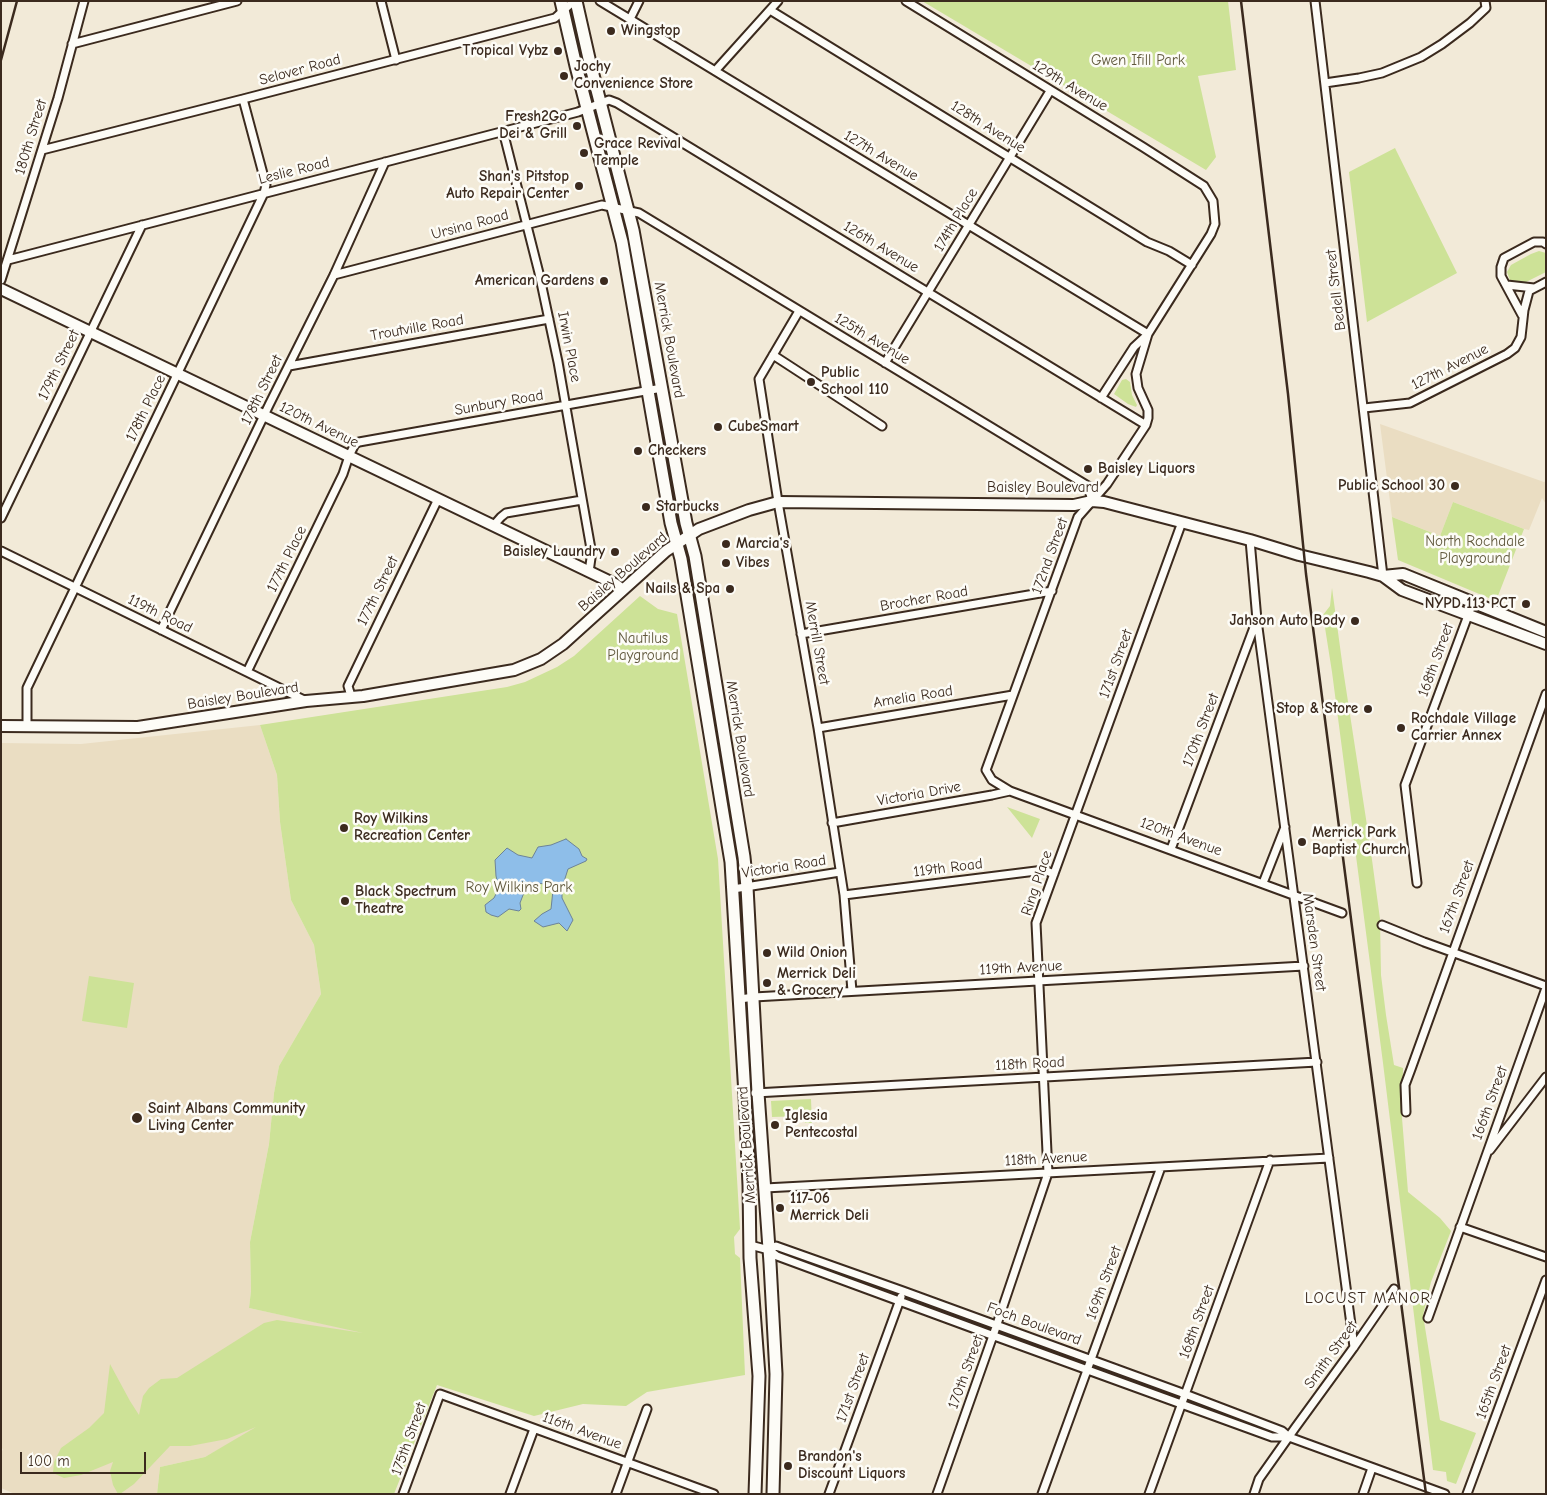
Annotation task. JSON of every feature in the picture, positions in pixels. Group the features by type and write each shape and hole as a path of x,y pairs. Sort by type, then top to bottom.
{"main road":[{"name":"Merrick Boulevard","path":"575,1 637,246 686,523 694,556 744,857 776,1374 773,1494"},
{"name":"Merrick Boulevard","path":"562,6 622,242 671,523 681,559 731,862 740,999 750,1245 759,1376 755,1494"}],"street":[{"name":"180th Street","path":"1,280 42,150 84,1"},
{"path":"72,44 237,1"},
{"path":"381,1 396,60"},
{"path":"562,6 575,1"},
{"name":"127th Avenue","path":"600,1 1148,334"},
{"path":"630,19 639,1"},
{"path":"715,71 778,1"},
{"name":"129th Avenue","path":"906,1 1204,186 1213,201 1215,224 1211,234 1192,264"},
{"name":"Bedell Street","path":"1316,1 1383,576"},
{"path":"1325,83 1359,78 1382,72 1421,57 1454,36 1485,3"},
{"name":"Selover Road","path":"42,150 555,18 562,6"},
{"name":"128th Avenue","path":"770,10 1147,242 1169,251 1192,264"},
{"name":"174th Place","path":"885,363 1050,91"},
{"path":"243,99 266,185 264,193"},
{"name":"126th Avenue","path":"600,103 609,100 617,103 1146,425"},
{"name":"Leslie Road","path":"8,260 503,131 600,103"},
{"name":"Irwin Place","path":"503,131 549,319 566,406 591,549 589,572"},
{"name":"178th Street","path":"161,630 264,415 334,275 385,162"},
{"name":"178th Place","path":"26,726 28,688 264,193"},
{"name":"Ursina Road","path":"334,275 602,204 628,211"},
{"name":"125th Avenue","path":"628,211 639,213 1088,486 1092,501"},
{"name":"179th Street","path":"1,518 142,225"},
{"path":"1523,318 1502,276 1501,267 1504,258 1534,242 1546,244"},
{"path":"1102,398 1134,347 1148,334 1192,264"},
{"name":"127th Avenue","path":"1364,408 1410,403 1507,354 1515,348 1521,338 1526,298 1529,291 1546,282"},
{"path":"1507,285 1536,288"},
{"name":"120th Avenue","path":"1,289 615,584 623,590"},
{"name":"Merrill Street","path":"799,311 759,379 844,895 852,991"},
{"name":"Troutville Road","path":"289,366 549,319"},
{"path":"1146,425 1148,410 1138,388 1136,374 1148,334"},
{"path":"773,355 882,426"},
{"name":"Sunbury Road","path":"349,456 355,444 359,442 662,388"},
{"name":"172nd Street","path":"1010,791 992,780 986,770 1078,518 1107,484 1146,425"},
{"name":"177th Place","path":"247,672 343,474 349,456"},
{"name":"177th Street","path":"351,696 348,686 438,499"},
{"path":"493,526 506,513 582,500"},
{"name":"Baisley Boulevard","path":"1,726 138,727 306,701 362,696 514,670 541,658 562,644 661,556 689,535 706,526 749,510 778,502 1074,505 1092,501 1182,522 1299,555 1383,576 1403,574 1546,632"},
{"name":"171st Street","path":"1076,814 1182,522"},
{"name":"Marsden Street","path":"1250,540 1257,620 1354,1347"},
{"name":"119th Road","path":"1,551 306,701"},
{"name":"Baisley Boulevard","path":"1383,576 1402,590 1546,644"},
{"name":"Brocher Road","path":"801,634 1052,591"},
{"name":"168th Street","path":"1417,883 1405,784 1473,602"},
{"name":"170th Street","path":"1171,849 1257,620"},
{"name":"167th Street","path":"1406,1112 1405,1085 1546,694"},
{"name":"Amelia Road","path":"818,728 1013,695"},
{"name":"120th Avenue","path":"1010,791 1342,912"},
{"name":"Victoria Drive","path":"832,823 1010,791"},
{"name":"Ring Place","path":"1048,1173 1036,923 1076,814"},
{"path":"1262,883 1285,827"},
{"name":"119th Road","path":"844,895 1044,870 1054,874"},
{"name":"Victoria Road","path":"733,889 840,872"},
{"path":"1382,925 1546,987"},
{"name":"119th Avenue","path":"740,999 1304,966"},
{"name":"166th Street","path":"1460,1227 1546,987"},
{"name":"118th Road","path":"744,1094 1317,1062"},
{"path":"1486,1156 1546,1077"},
{"name":"118th Avenue","path":"765,1188 1329,1158"},
{"name":"168th Street","path":"1149,1494 1270,1160"},
{"name":"169th Street","path":"1042,1494 1161,1167"},
{"name":"170th Street","path":"937,1494 994,1336 1048,1173"},
{"path":"1428,1318 1460,1227 1546,1257"},
{"name":"Foch Boulevard","path":"750,1245 768,1250 777,1256 1272,1437 1288,1437 1444,1494"},
{"name":"Foch Boulevard","path":"768,1250 776,1246 903,1291 1185,1394 1282,1431 1288,1437"},
{"name":"165th Street","path":"1467,1494 1546,1280"},
{"name":"Smith Street","path":"1288,1437 1394,1289"},
{"name":"171st Street","path":"829,1494 903,1291"},
{"name":"116th Avenue","path":"440,1394 711,1493"},
{"name":"175th Street","path":"403,1494 440,1394"},
{"path":"616,1494 647,1409"},
{"path":"510,1494 534,1428"},
{"path":"1254,1494 1259,1479 1288,1437"},
{"path":"1363,1494 1372,1468"}],"shaded area":[{"path":"1380,424 1544,482 1546,481 1546,504 1542,498 1529,530 1453,502 1440,536 1392,517"},
{"name":"Saint Albans Community Living Center","path":"260,725 277,775 280,822 291,900 314,945 321,994 279,1066 274,1093 269,1144 250,1242 251,1291 249,1308 376,1335 361,1370 205,1457 160,1467 157,1494 15,1494 1,1488 1,1453 3,1449 1,1448 1,743 81,744"}],"green space":[{"name":"Gwen Ifill Park","path":"922,1 1228,1 1236,70 1198,76 1216,157 1206,170"},
{"path":"1395,148 1457,273 1367,322 1349,172"},
{"path":"1539,251 1546,253 1546,272 1522,284 1512,282 1507,272 1511,265"},
{"path":"1126,379 1130,382 1136,407 1114,394 1122,380"},
{"name":"North Rochdale Playground","path":"1453,502 1524,529 1496,601 1398,560 1392,517 1440,536"},
{"path":"1332,588 1380,919 1381,975 1386,1015 1394,1065 1403,1068 1402,1118 1408,1192 1440,1218 1451,1231 1431,1282 1423,1315 1440,1420 1476,1433 1456,1484 1447,1481 1446,1472 1433,1470 1383,1063 1323,615 1330,606"},
{"name":"Roy Wilkins Park","path":"640,596 658,609 677,614 718,859 740,1229 734,1237 735,1254 740,1258 745,1375 647,1392 626,1406 583,1404 534,1416 437,1385 394,1494 157,1494 160,1467 205,1457 256,1427 227,1439 190,1446 170,1446 134,1484 120,1494 118,1494 113,1485 110,1471 113,1462 81,1475 64,1478 53,1473 54,1462 61,1448 89,1428 104,1413 110,1364 139,1415 143,1396 149,1388 161,1379 177,1378 264,1323 277,1320 363,1333 249,1308 251,1291 250,1242 269,1144 274,1093 279,1066 321,994 314,945 291,900 280,822 277,775 260,725 507,687 525,682 557,667 574,656"},
{"path":"1007,807 1040,819 1032,838"},
{"path":"89,976 134,983 127,1028 82,1021"},
{"path":"811,1099 812,1123 805,1123 804,1116 772,1117 771,1101"}],"water":[{"path":"566,839 579,849 582,856 587,859 568,869 562,888 562,898 573,920 567,931 559,923 543,927 534,921 551,909 553,890 545,884 528,882 519,911 509,909 498,917 486,912 485,905 494,898 499,888 495,860 507,848 518,855 532,858 538,847 551,845"}],"railway":[{"path":"1,60 17,1"},
{"path":"1241,1 1288,394 1306,574 1426,1494"}],"place":[{"name":"Wingstop","path":"611,31"},
{"name":"Tropical Vybz","path":"558,51"},
{"name":"Jochy Convenience Store","path":"564,76"},
{"name":"Fresh2Go Dei & Grill","path":"577,126"},
{"name":"Grace Revival Temple","path":"584,153"},
{"name":"Shan's Pitstop Auto Repair Center","path":"579,186"},
{"name":"American Gardens","path":"604,281"},
{"name":"Public School 110","path":"811,382"},
{"name":"CubeSmart","path":"718,427"},
{"name":"Checkers","path":"638,451"},
{"name":"Baisley Liquors","path":"1088,469"},
{"name":"Public School 30","path":"1455,486"},
{"name":"Starbucks","path":"646,507"},
{"name":"Marcia's","path":"726,544"},
{"name":"Baisley Laundry","path":"615,552"},
{"name":"Vibes","path":"726,563"},
{"name":"Nails & Spa","path":"730,589"},
{"name":"NYPD 113 PCT","path":"1526,604"},
{"name":"Jahson Auto Body","path":"1355,621"},
{"name":"Stop & Store","path":"1368,709"},
{"name":"Rochdale Village Carrier Annex","path":"1401,728"},
{"name":"Roy Wilkins Recreation Center","path":"344,828"},
{"name":"Merrick Park Baptist Church","path":"1302,842"},
{"name":"Black Spectrum Theatre","path":"345,901"},
{"name":"Wild Onion","path":"767,953"},
{"name":"Merrick Deli & Grocery","path":"767,983"},
{"name":"Saint Albans Community Living Center","path":"137,1118"},
{"name":"Iglesia Pentecostal","path":"775,1125"},
{"name":"117-06 Merrick Deli","path":"780,1208"},
{"name":"Brandon's Discount Liquors","path":"788,1466"}],"district":[{"name":"LOCUST MANOR","path":"1368,1298"}],"park label":[{"name":"Nautilus Playground","path":"643,648"}]}
